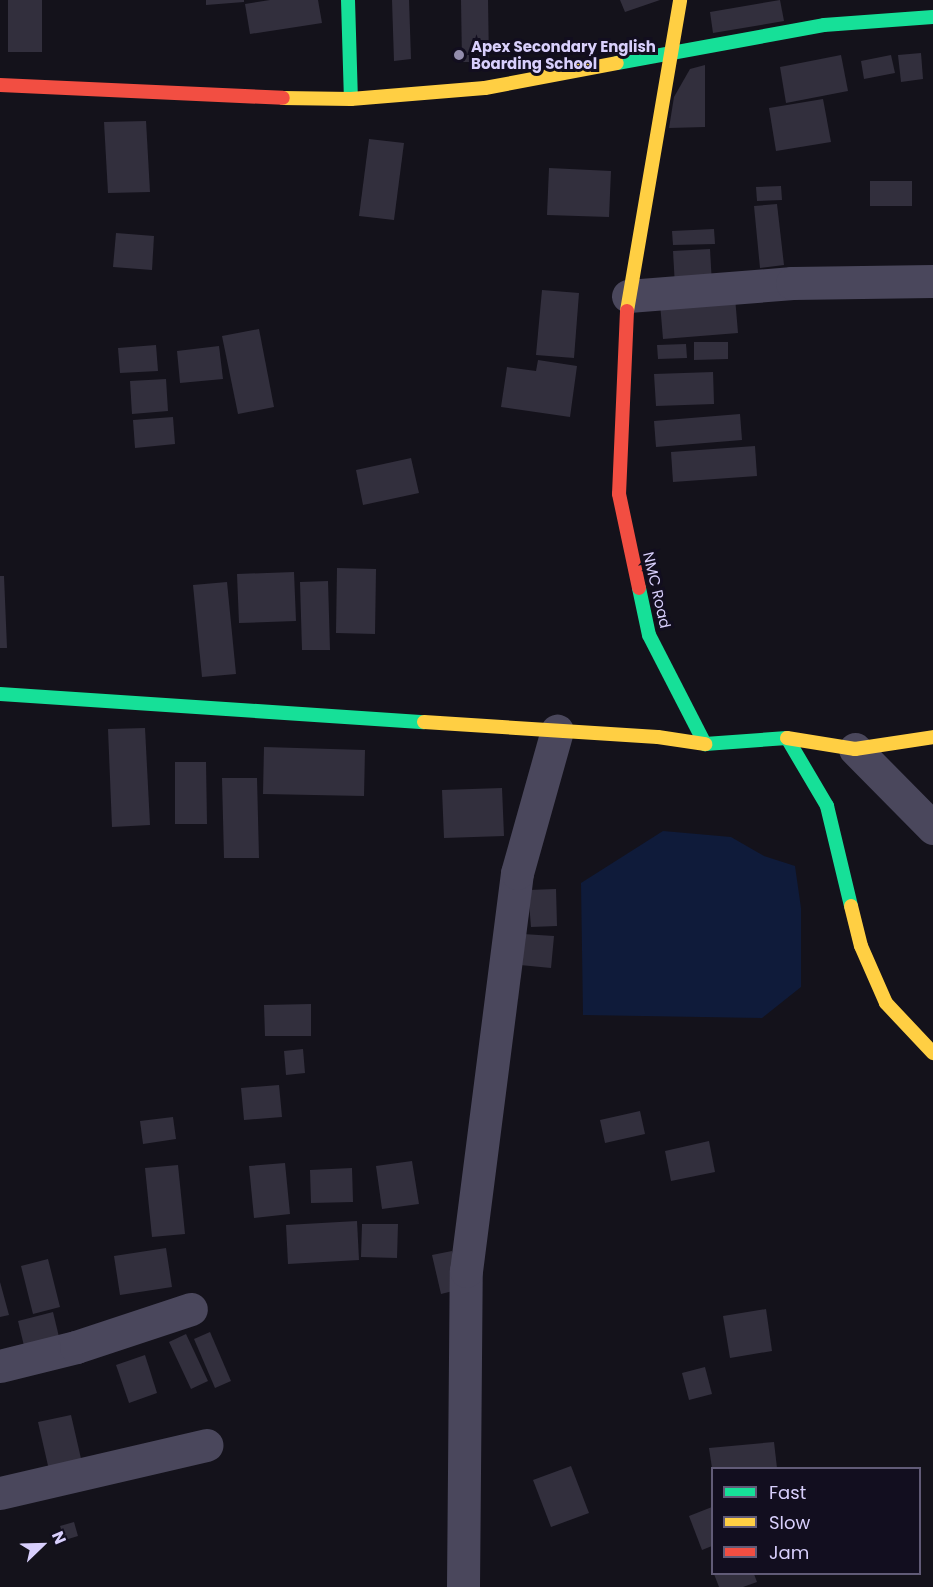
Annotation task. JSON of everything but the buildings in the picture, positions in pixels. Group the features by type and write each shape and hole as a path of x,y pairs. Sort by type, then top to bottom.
{"street":[{"path":"348,0 351,99"},
{"name":"NMC Road","path":"680,0 668,56 628,296 619,494 649,635 705,744"},
{"path":"0,85 228,98 351,99 485,88 668,56 824,25 933,17"},
{"path":"628,296 792,283 933,281"},
{"path":"0,694 557,731 705,744 787,738 855,749 933,737"},
{"path":"463,1587 466,1271 517,873 557,731"},
{"path":"787,738 827,806 861,946 886,1003 933,1053"},
{"path":"855,749 933,828"},
{"path":"0,1366 76,1347 191,1309"},
{"path":"0,1493 206,1445"}],"water":[{"path":"663,831 731,837 764,856 795,866 801,908 801,987 762,1018 583,1015 581,883"}],"traffic: fast":[{"path":"348,0 351,99"},
{"path":"617,63 824,25 933,17"},
{"path":"639,588 649,635 705,744 787,738 827,806 851,906"},
{"path":"0,694 424,722"}],"traffic: slow":[{"path":"627,311 680,0"},
{"path":"283,98 351,99 485,88 617,63"},
{"path":"424,722 658,737 705,744"},
{"path":"787,738 855,749 933,737"},
{"path":"851,906 861,946 886,1003 933,1053"}],"traffic: jam":[{"path":"0,85 283,98"},
{"path":"627,311 619,494 639,588"}],"place":[{"name":"Apex Secondary English Boarding School","path":"459,55"}]}
